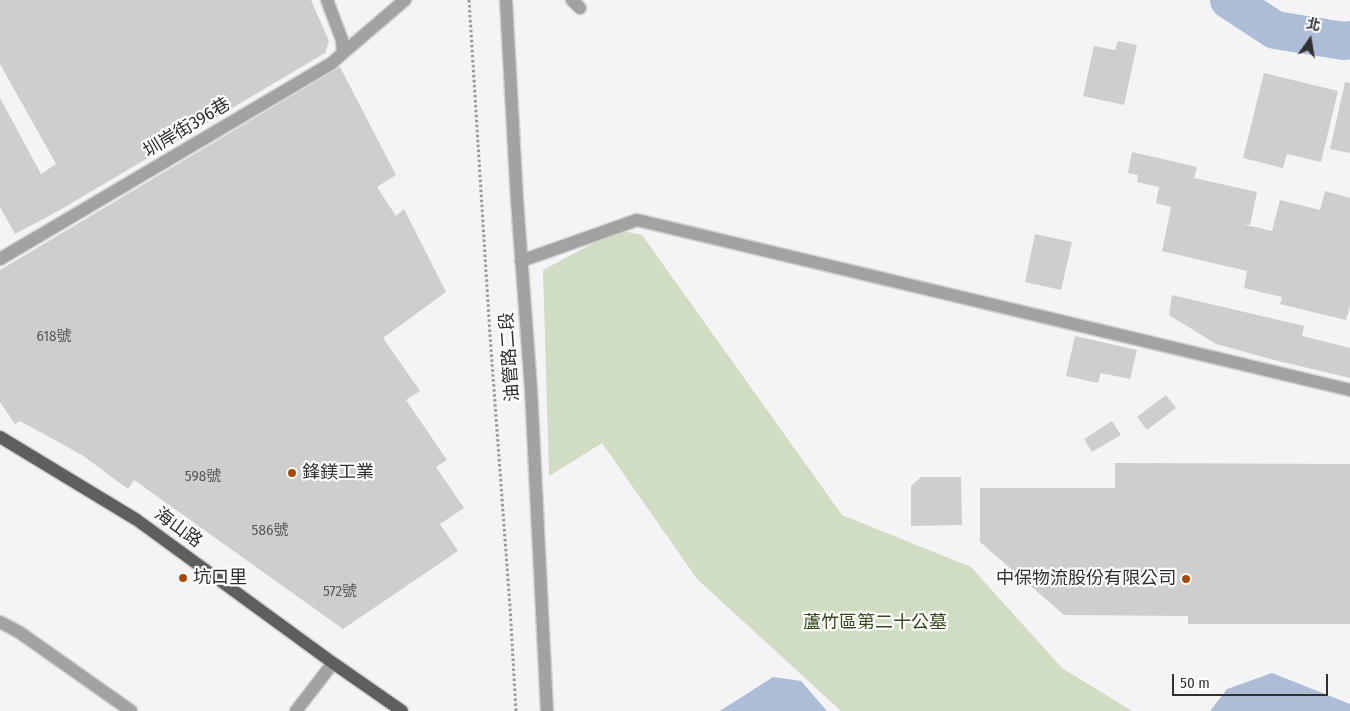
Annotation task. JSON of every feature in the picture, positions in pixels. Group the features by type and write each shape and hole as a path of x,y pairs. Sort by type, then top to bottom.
{"main road":[{"name":"海山路","path":"0,437 137,520 402,711"}],"street":[{"path":"327,0 342,40 343,52"},
{"name":"圳岸街396巷","path":"0,259 332,63 405,0"},
{"name":"油管路二段","path":"506,0 530,389 547,711"},
{"path":"521,261 637,220 1350,390"},
{"path":"0,622 19,632 131,711"},
{"path":"296,711 333,663"}],"path":[{"path":"469,0 516,711"}],"green space":[{"name":"蘆竹區第二十公墓","path":"618,230 642,235 842,515 971,567 1062,668 1132,711 841,711 697,579 602,443 549,476 543,270"}],"water":[{"path":"1272,673 1350,704 1350,711 1210,711 1227,689"},
{"path":"773,677 801,681 827,711 720,711"}],"building":[{"path":"0,0 311,0 329,41 325,53 60,210 15,234 0,207 0,98 41,174 56,164 0,64"},
{"path":"1118,41 1137,45 1124,105 1083,96 1094,46 1115,50"},
{"path":"340,67 396,175 377,187 396,216 404,209 446,292 383,338 420,391 406,400 447,460 436,467 464,508 440,524 458,551 343,629 134,480 128,489 82,455 20,421 15,424 0,402 0,270"},
{"path":"1264,73 1338,91 1321,162 1287,154 1283,168 1243,158"},
{"path":"1345,82 1350,83 1350,153 1330,149"},
{"path":"1132,152 1197,167 1194,178 1257,192 1250,225 1242,224 1272,231 1280,200 1320,210 1325,191 1350,198 1350,306 1346,320 1280,304 1282,297 1244,288 1247,271 1162,251 1171,207 1156,203 1159,187 1137,182 1138,175 1128,173"},
{"path":"1035,234 1072,242 1061,290 1025,282"},
{"path":"1172,295 1304,326 1302,336 1350,348 1350,378 1216,344 1169,315"},
{"path":"1075,336 1137,350 1130,379 1101,373 1098,383 1066,376"},
{"path":"1166,395 1176,408 1147,430 1137,417"},
{"path":"1112,421 1121,435 1092,452 1084,439"},
{"name":"中保物流股份有限公司","path":"1115,463 1350,464 1350,624 1188,624 1188,616 1064,615 980,542 980,488 1115,488"},
{"path":"921,477 961,477 962,525 911,526 911,486"}],"waterway":[{"path":"1229,0 1275,30 1344,41 1350,40"}],"place":[{"name":"鋒鎂工業","path":"292,473"},
{"name":"坑口里","path":"183,578"},
{"name":"中保物流股份有限公司","path":"1186,579"}]}
